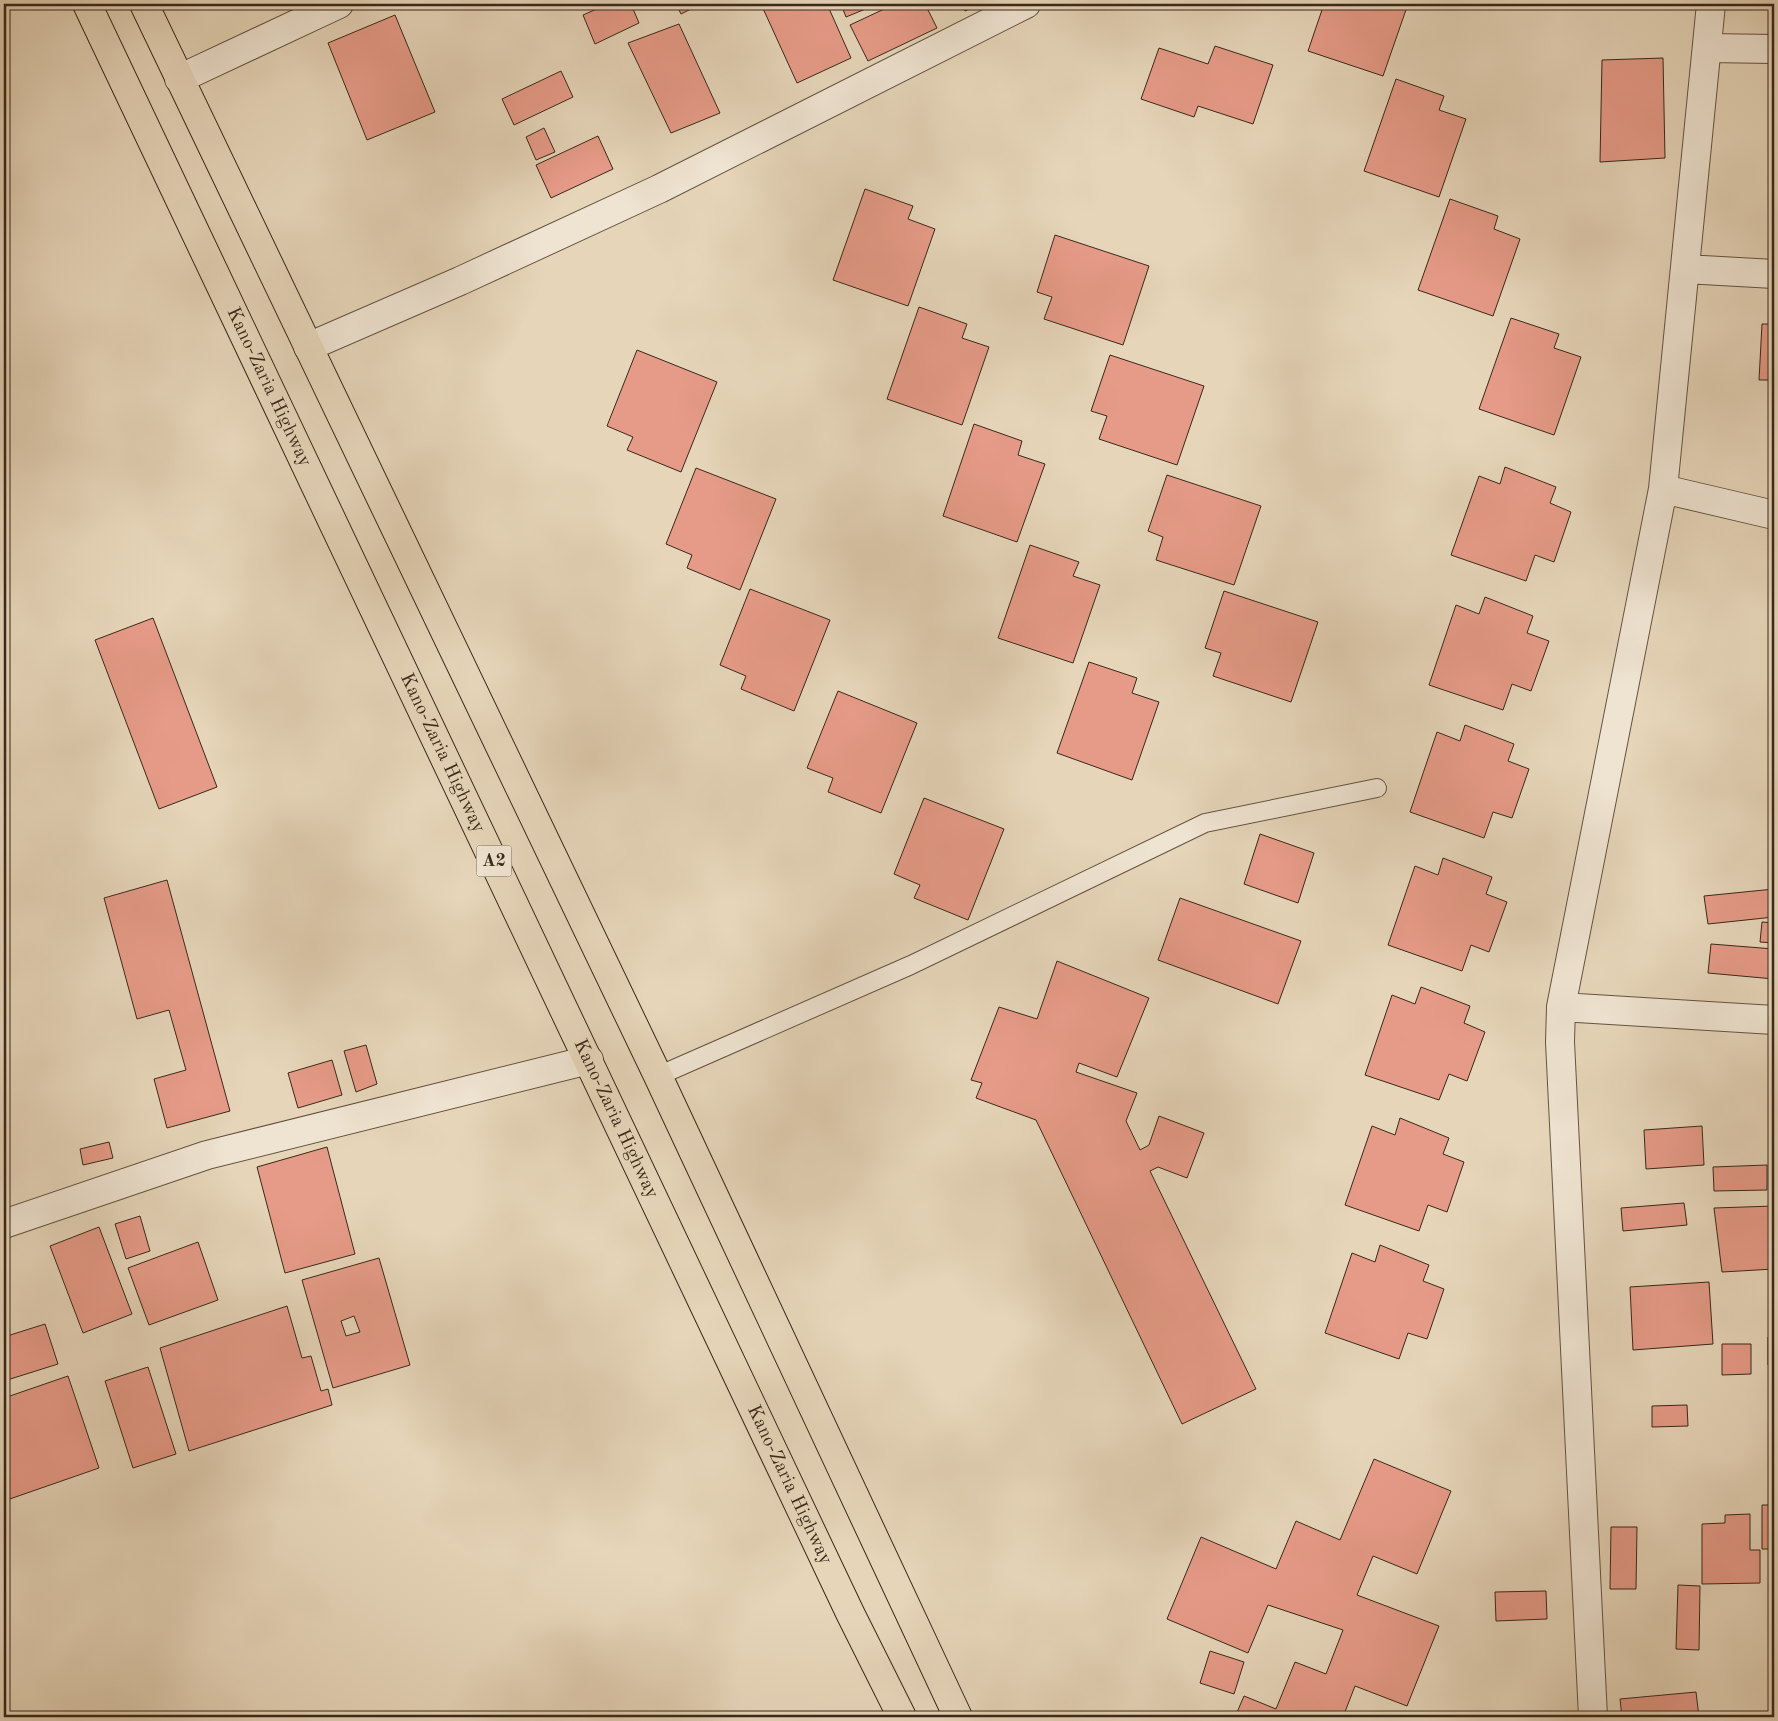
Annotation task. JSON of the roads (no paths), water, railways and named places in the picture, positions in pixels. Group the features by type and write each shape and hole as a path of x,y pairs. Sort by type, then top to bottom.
{"highway":[{"name":"Kano-Zaria Highway","path":"87,4 846,1604 902,1717"},
{"path":"144,4 658,1076 958,1717"}],"street":[{"path":"180,79 339,4"},
{"path":"308,346 460,281 659,189 1026,4"},
{"path":"1593,1717 1560,1042 1561,1008 1663,489 1711,4"},
{"path":"1707,48 1774,49"},
{"path":"1685,269 1774,274"},
{"path":"1663,489 1774,515"},
{"path":"1561,1008 1774,1020"},
{"path":"4,1224 207,1155 589,1060"}],"lane":[{"path":"658,1076 911,965 1205,823 1377,788"}]}
